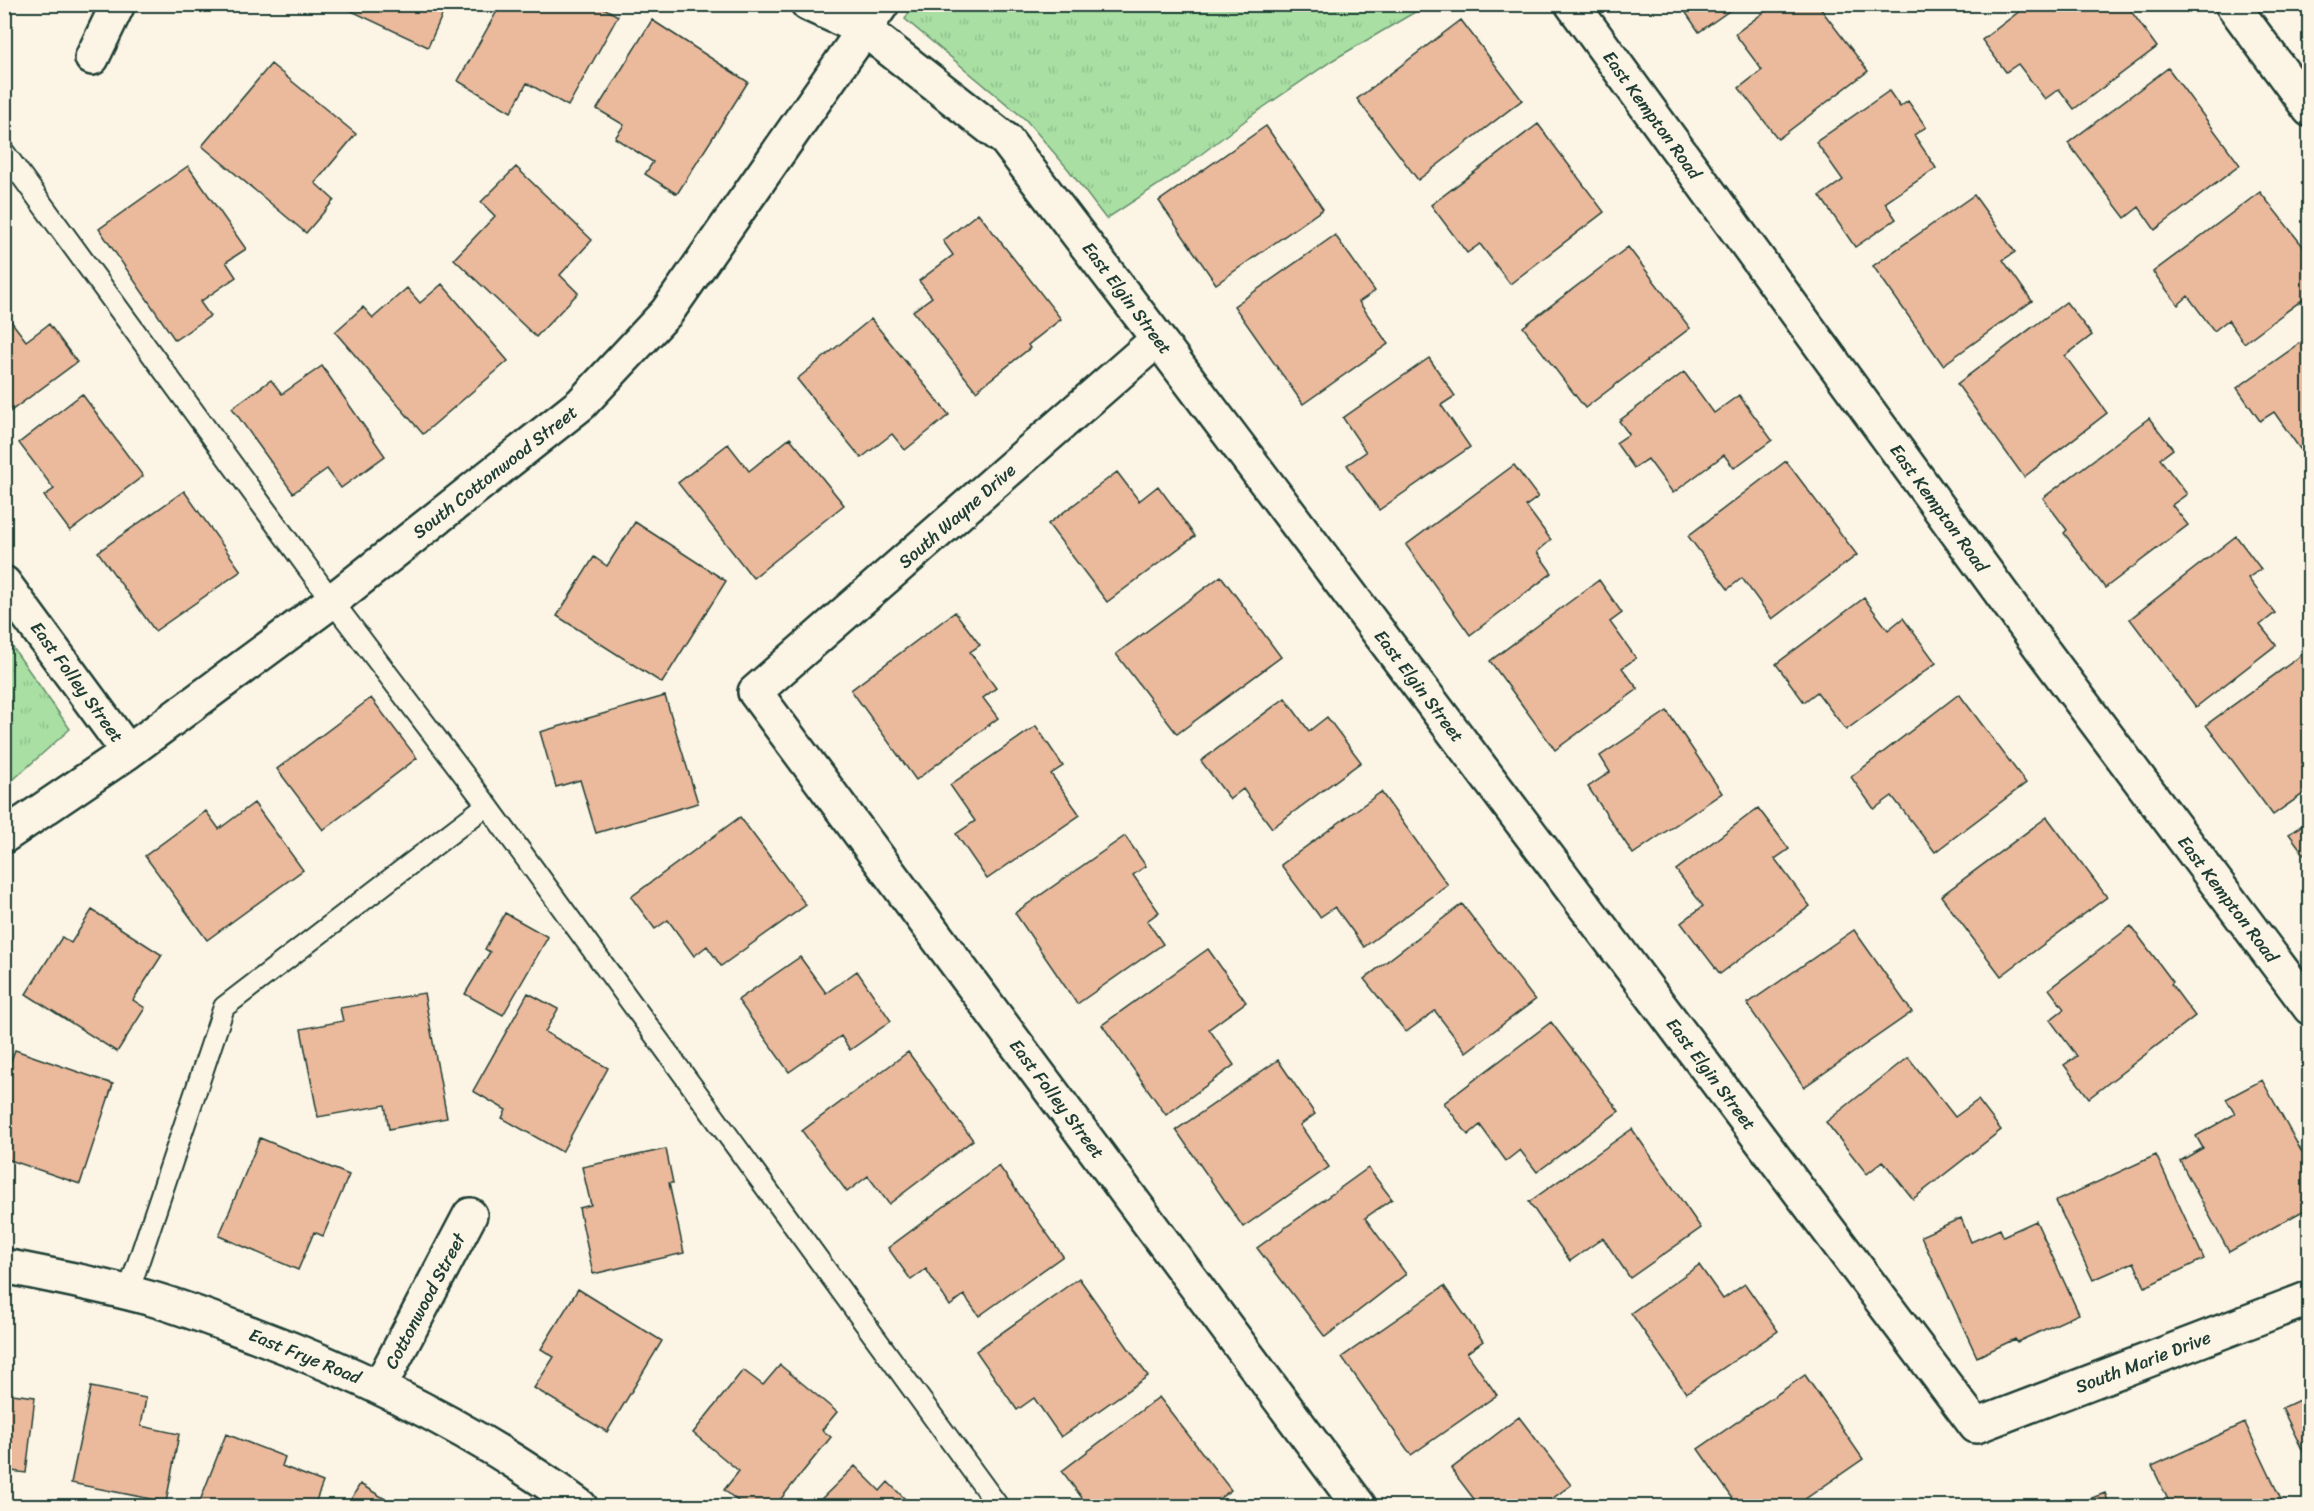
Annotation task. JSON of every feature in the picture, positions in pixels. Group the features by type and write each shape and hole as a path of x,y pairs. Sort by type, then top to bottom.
{"street":[{"path":"92,57 118,4"},
{"name":"East Elgin Street","path":"808,4 874,17 1006,140 1976,1426"},
{"name":"East Kempton Road","path":"1572,4 2044,652 2310,1008"},
{"path":"2232,4 2310,110"},
{"name":"South Cottonwood Street","path":"4,836 128,752 332,601 581,404 667,312 874,17"},
{"name":"South Wayne Drive","path":"755,692 1158,339"},
{"name":"East Folley Street","path":"4,583 128,752"},
{"name":"East Folley Street","path":"755,692 1359,1506"},
{"name":"Cottonwood Street","path":"380,1386 470,1215"},
{"name":"East Frye Road","path":"4,1266 158,1301 304,1353 380,1386 475,1439 580,1506"},
{"name":"South Marie Drive","path":"1976,1426 2310,1298"}],"lane":[{"path":"4,152 332,601 487,805 998,1506"},
{"path":"128,1293 224,1007 487,805"}],"green space":[{"path":"914,4 1427,5 1333,60 1255,113 1178,172 1106,219 1068,169 1026,120 905,19"},
{"path":"4,635 70,729 5,787 4,787"}],"building":[{"path":"347,4 447,4 428,47 345,8"},
{"path":"501,4 597,4 618,16 568,106 527,83 511,112 458,81"},
{"path":"1680,4 1739,4 1699,32"},
{"path":"1775,4 1817,4 1868,71 1778,139 1739,88 1762,70 1735,34"},
{"path":"2029,4 2126,4 2157,47 2074,109 2059,89 2045,99 2018,64 2006,72 1982,40"},
{"path":"652,20 748,82 677,194 645,174 653,162 615,138 624,125 597,109"},
{"path":"1461,20 1522,100 1418,180 1357,99"},
{"path":"271,64 356,134 315,183 334,200 306,233 202,146"},
{"path":"2168,68 2240,165 2155,230 2139,207 2125,218 2068,143"},
{"path":"1889,91 1900,107 1908,101 1926,127 1914,135 1936,168 1885,203 1896,219 1855,247 1820,196 1843,180 1816,142"},
{"path":"1538,124 1604,212 1510,284 1480,244 1467,253 1431,205"},
{"path":"1266,126 1323,209 1216,284 1159,201"},
{"path":"188,166 246,249 226,262 236,277 200,302 210,316 175,340 99,229"},
{"path":"516,167 592,240 560,275 578,293 536,337 454,259 495,216 481,202"},
{"path":"2260,192 2310,255 2310,294 2244,343 2228,320 2214,331 2188,296 2178,305 2153,272"},
{"path":"1974,195 2015,252 2003,260 2032,301 1943,365 1873,266"},
{"path":"978,213 1061,319 1028,345 1030,348 976,391 913,311 932,297 919,281 953,255 943,241"},
{"path":"1335,235 1375,291 1359,302 1388,344 1303,404 1234,306"},
{"path":"1628,247 1690,328 1585,408 1523,327"},
{"path":"442,284 508,361 423,434 335,332 363,307 373,318 407,288 420,303"},
{"path":"2066,302 2092,335 2065,356 2107,413 2024,477 1957,384"},
{"path":"4,312 26,341 49,324 77,362 4,416"},
{"path":"871,319 949,415 905,450 892,434 861,458 797,379"},
{"path":"2310,336 2310,443 2300,449 2274,412 2260,421 2237,388"},
{"path":"1429,358 1455,396 1441,405 1470,447 1379,510 1347,465 1366,452 1343,418"},
{"path":"322,366 385,456 341,488 327,469 293,493 232,408 271,380 282,394"},
{"path":"1684,372 1714,413 1739,395 1772,440 1734,468 1724,455 1673,493 1648,459 1634,468 1616,443 1629,434 1619,421"},
{"path":"82,394 143,476 70,531 44,496 54,489 19,443"},
{"path":"2149,418 2173,449 2160,459 2187,494 2172,505 2188,525 2105,588 2064,533 2067,530 2043,498"},
{"path":"790,438 844,505 753,578 678,483 728,444 749,471"},
{"path":"1786,461 1857,555 1772,619 1742,578 1728,589 1688,536"},
{"path":"1514,465 1538,497 1526,506 1551,540 1537,552 1552,573 1470,635 1406,545"},
{"path":"1117,472 1139,501 1158,486 1195,536 1107,602 1048,524"},
{"path":"184,491 241,571 155,631 98,552"},
{"path":"635,522 726,581 662,683 557,616 594,557 607,566"},
{"path":"2236,536 2261,569 2248,578 2275,613 2260,625 2276,645 2196,707 2130,619"},
{"path":"1221,576 1281,657 1177,734 1116,654"},
{"path":"1599,580 1622,613 1610,622 1636,658 1622,668 1638,689 1555,750 1490,661"},
{"path":"1864,598 1888,630 1903,618 1936,663 1846,730 1817,692 1804,702 1776,664"},
{"path":"955,612 980,645 970,652 996,688 983,698 998,718 916,780 851,690"},
{"path":"2310,649 2310,789 2273,815 2206,725"},
{"path":"1959,694 2026,783 1935,852 1892,796 1874,809 1851,777"},
{"path":"665,696 698,803 596,833 580,780 556,787 540,732"},
{"path":"371,698 417,758 323,830 277,769"},
{"path":"1285,698 1309,731 1327,717 1361,762 1272,828 1243,789 1230,799 1201,761"},
{"path":"1667,711 1722,793 1633,854 1588,787 1610,772 1600,756"},
{"path":"1036,726 1063,766 1051,774 1080,815 987,879 956,834 975,821 950,785"},
{"path":"1381,792 1448,885 1364,947 1335,907 1320,917 1281,865"},
{"path":"254,803 303,870 207,940 145,856 206,811 219,829"},
{"path":"1758,808 1789,849 1775,859 1810,906 1720,974 1681,923 1703,906 1676,870"},
{"path":"740,817 806,905 721,966 707,946 694,956 668,920 655,929 631,897"},
{"path":"2047,817 2107,897 2001,976 1941,896"},
{"path":"2310,820 2310,862 2289,834"},
{"path":"1125,836 1146,866 1133,875 1159,912 1147,921 1163,944 1077,1004 1015,913"},
{"path":"1462,904 1535,1000 1466,1052 1435,1011 1406,1032 1364,979"},
{"path":"92,910 162,955 133,1000 145,1008 117,1052 26,994 62,937 71,943"},
{"path":"505,913 548,937 503,1015 465,994 490,952 485,949"},
{"path":"2131,926 2195,1016 2089,1098 2064,1065 2077,1056 2050,1020 2064,1009 2049,989"},
{"path":"1854,930 1912,1012 1804,1087 1747,1004"},
{"path":"1208,949 1246,1002 1209,1029 1234,1065 1166,1115 1102,1025"},
{"path":"800,957 826,993 857,971 891,1021 850,1050 841,1036 789,1072 738,1000"},
{"path":"424,993 447,1118 389,1129 385,1105 318,1117 301,1029 343,1021 340,1008"},
{"path":"528,993 558,1009 545,1032 608,1068 562,1152 502,1118 506,1110 473,1091"},
{"path":"1551,1022 1619,1111 1537,1172 1520,1150 1506,1161 1480,1125 1468,1135 1444,1103"},
{"path":"15,1050 113,1084 80,1184 4,1158 4,1134 10,1118 4,1116 4,1080"},
{"path":"908,1052 973,1140 889,1204 868,1176 847,1192 802,1131"},
{"path":"1908,1057 1955,1117 1978,1100 2001,1130 1913,1199 1883,1161 1867,1174 1826,1122"},
{"path":"1278,1060 1315,1114 1300,1125 1329,1167 1243,1227 1176,1130"},
{"path":"2262,1080 2310,1167 2310,1207 2229,1252 2180,1161 2203,1148 2196,1136 2235,1114 2226,1099"},
{"path":"1632,1129 1701,1228 1630,1278 1603,1238 1570,1261 1529,1202"},
{"path":"260,1138 349,1175 323,1236 314,1232 298,1270 219,1236"},
{"path":"666,1149 673,1183 669,1183 684,1253 593,1274 579,1208 591,1205 582,1167"},
{"path":"2156,1155 2204,1259 2145,1287 2134,1262 2093,1280 2056,1201"},
{"path":"999,1166 1063,1256 979,1316 964,1295 950,1306 926,1269 911,1280 888,1248"},
{"path":"1368,1168 1392,1199 1365,1218 1406,1274 1325,1337 1257,1248"},
{"path":"1961,1218 1971,1242 2000,1229 2003,1236 2036,1221 2079,1314 2017,1342 2015,1339 1977,1357 1921,1236"},
{"path":"1699,1265 1723,1299 1745,1284 1778,1331 1686,1393 1631,1313"},
{"path":"1079,1278 1148,1376 1061,1437 1034,1398 1017,1410 976,1351"},
{"path":"1444,1286 1483,1341 1467,1353 1497,1395 1411,1455 1342,1357"},
{"path":"578,1289 662,1341 607,1432 534,1388 554,1357 541,1349"},
{"path":"780,1365 837,1412 822,1430 831,1437 775,1506 744,1506 724,1490 739,1471 693,1433 743,1370 763,1385"},
{"path":"1805,1375 1863,1459 1795,1506 1738,1506 1698,1449"},
{"path":"91,1387 146,1398 141,1426 179,1434 166,1502 71,1483"},
{"path":"4,1393 35,1397 26,1473 4,1470"},
{"path":"2310,1395 2310,1466 2282,1408"},
{"path":"1159,1397 1231,1490 1209,1506 1088,1506 1062,1471"},
{"path":"1519,1417 1571,1485 1542,1506 1465,1506 1474,1499 1451,1469"},
{"path":"2245,1423 2284,1506 2171,1506 2152,1466"},
{"path":"226,1434 285,1457 282,1466 323,1482 314,1506 198,1506"},
{"path":"855,1466 880,1491 888,1482 912,1506 814,1506"},
{"path":"360,1484 397,1506 347,1506"},
{"path":"2105,1493 2110,1506 2071,1506"}]}
